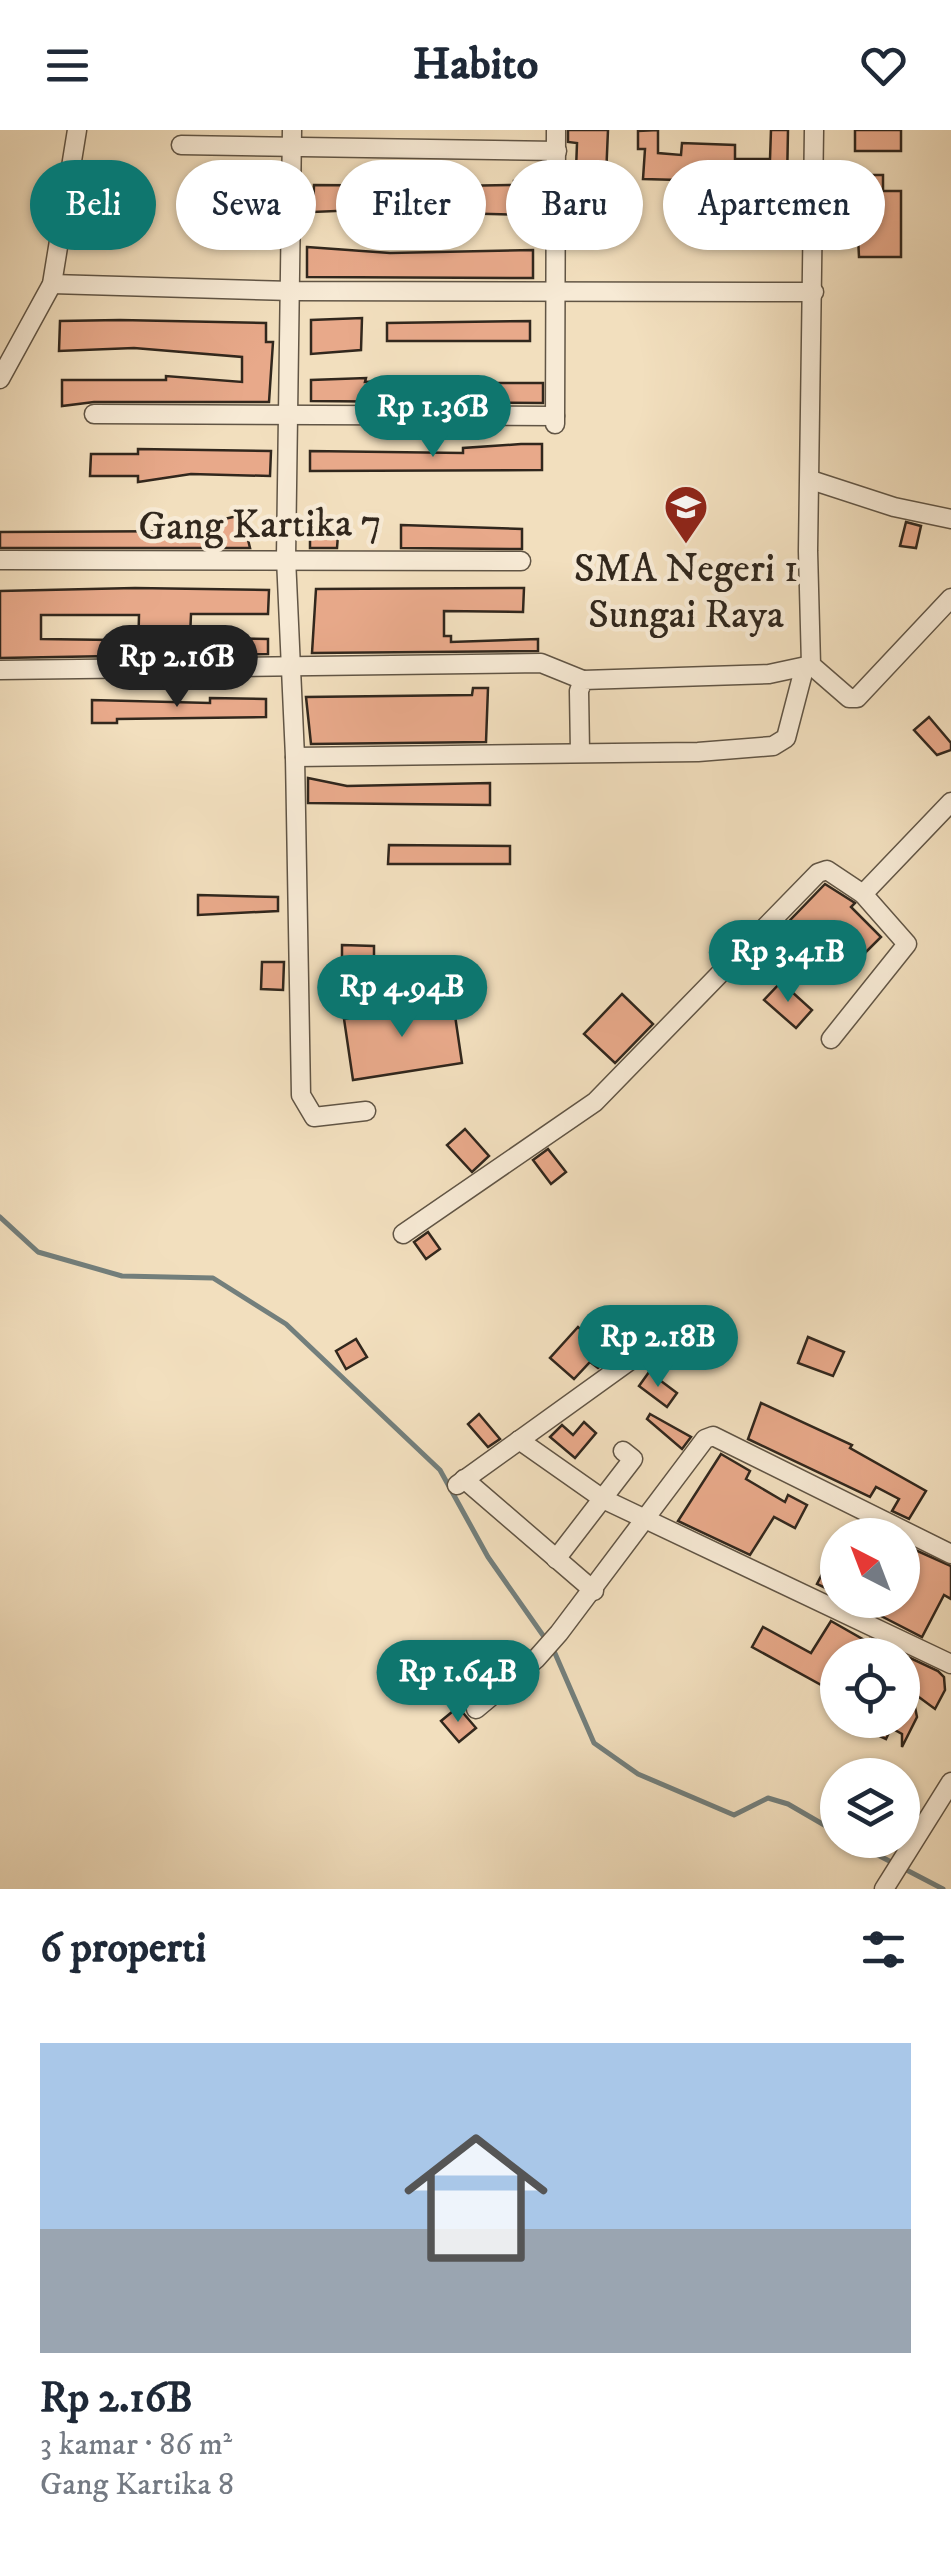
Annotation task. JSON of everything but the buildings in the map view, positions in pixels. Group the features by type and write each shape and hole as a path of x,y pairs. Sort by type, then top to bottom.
{"street":[{"path":"0,379 52,284 77,130"},
{"path":"94,414 287,413 555,422 556,130"},
{"path":"295,757 773,746 786,738 808,667 814,130"},
{"path":"180,145 243,148 292,137 556,152"},
{"path":"292,137 286,558 295,757 301,1095 314,1117 366,1111"},
{"path":"52,284 292,291 555,288 814,292"},
{"path":"811,480 894,507 951,519"},
{"name":"Gang Kartika 7","path":"0,560 194,563 286,558 521,562"},
{"path":"0,670 541,664 583,680 808,667 849,698 857,698 951,598"},
{"path":"580,752 578,691 583,680"},
{"path":"863,894 951,802"},
{"path":"402,1234 595,1102 818,873 827,870 863,894 908,944 831,1038"},
{"path":"594,1591 461,1482 653,1344"},
{"path":"476,1709 549,1644 594,1591 706,1439 713,1436 951,1554"},
{"path":"520,1440 603,1499 951,1664"},
{"path":"556,1559 633,1459 623,1451"},
{"path":"888,1884 951,1782"},
{"path":"932,1813 951,1824"}],"waterway":[{"path":"0,1217 38,1252 122,1276 213,1278 286,1324 440,1470 488,1557 554,1651 594,1743 638,1774 734,1815 768,1798 788,1804 820,1823"},
{"path":"884,1858 943,1889"}],"place":[{"name":"SMA Negeri 1 Sungai Raya","path":"686,545"}]}
